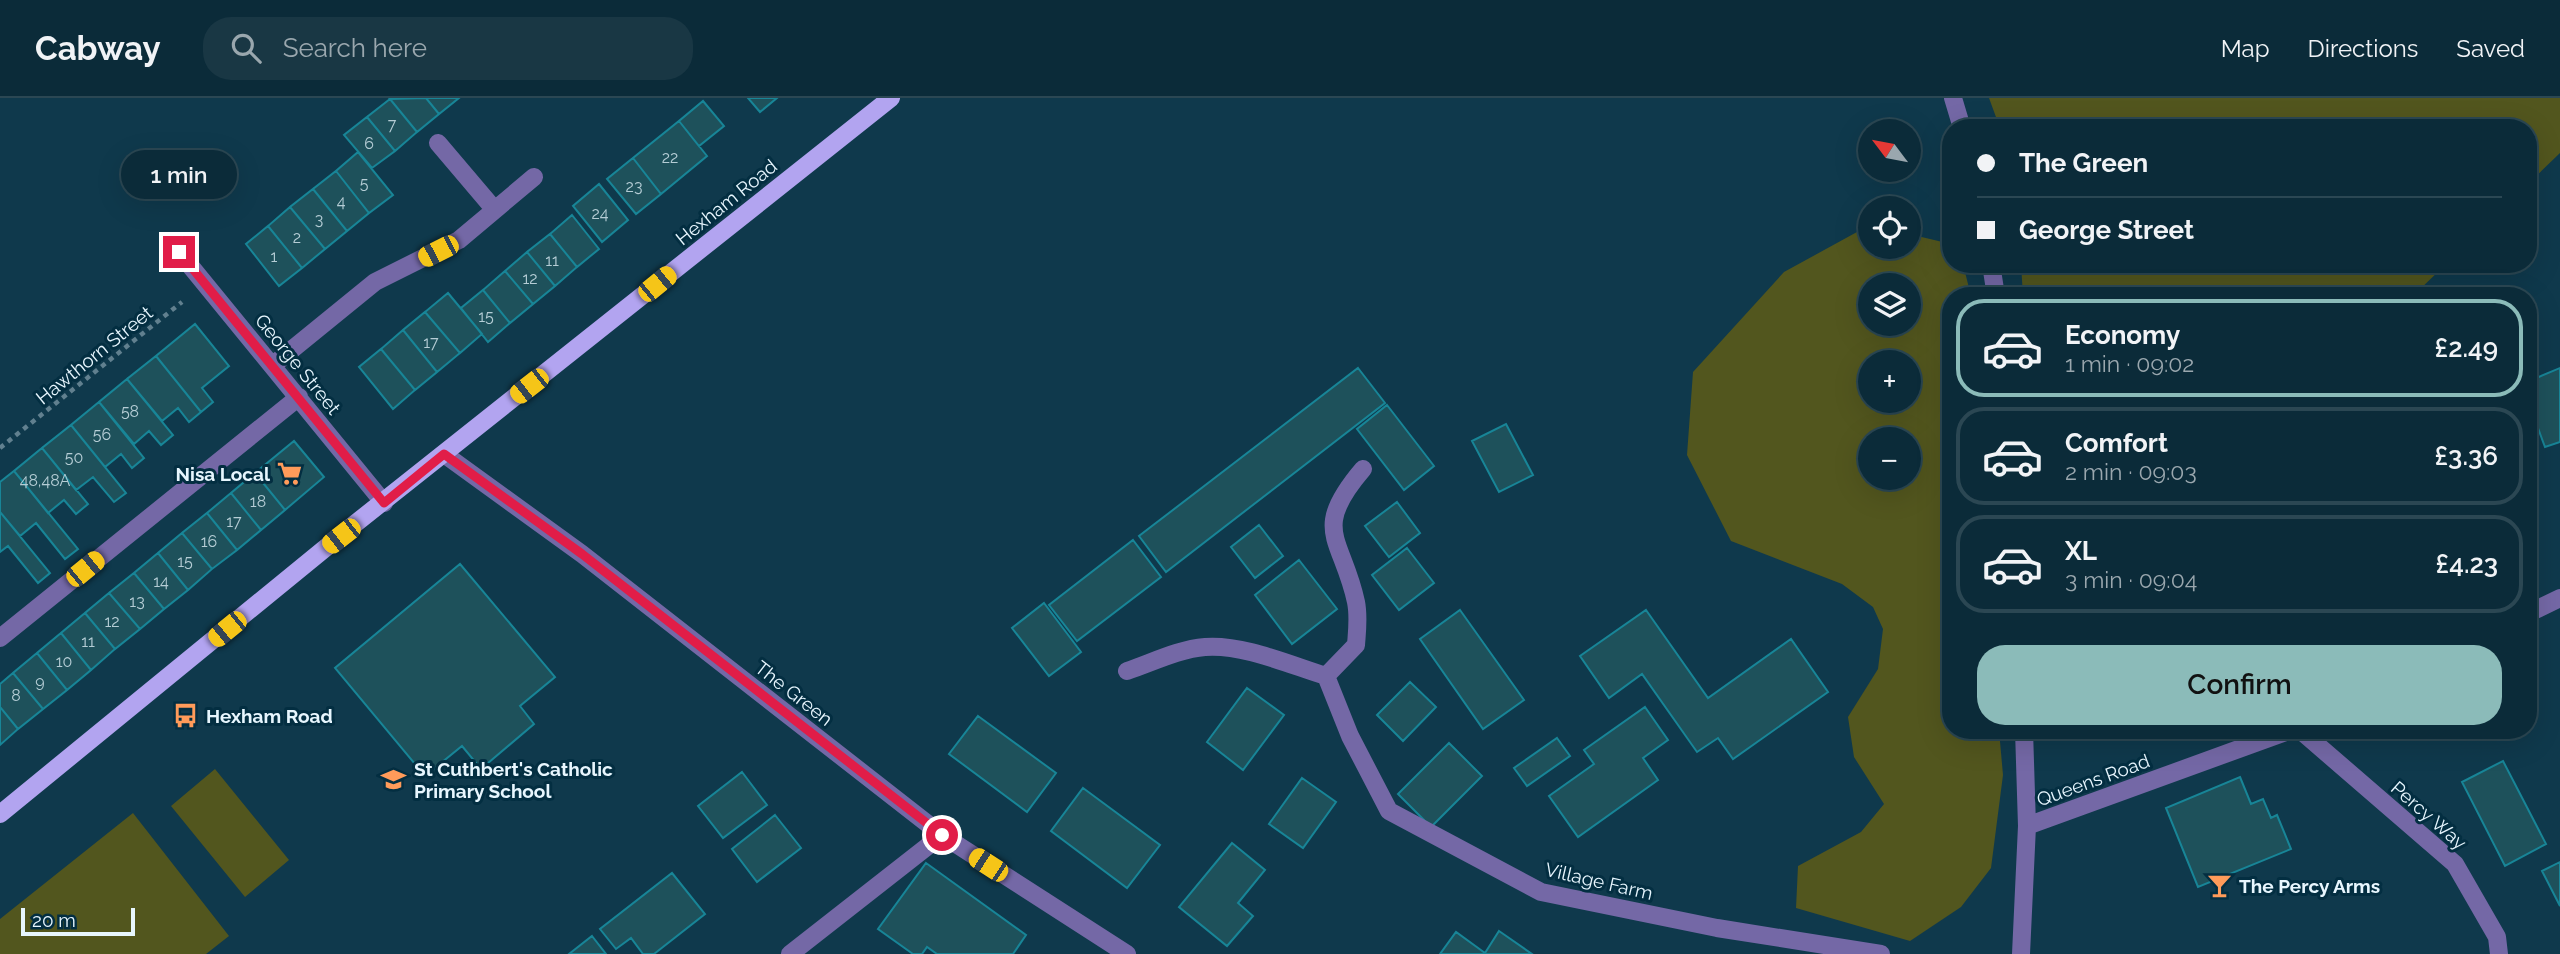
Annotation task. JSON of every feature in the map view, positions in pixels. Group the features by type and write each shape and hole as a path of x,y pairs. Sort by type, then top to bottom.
{"main road":[{"name":"Hexham Road","path":"0,814 444,454 891,98"}],"street":[{"path":"1953,98 1959,119"},
{"path":"438,143 494,209"},
{"path":"273,365 375,282 459,240 534,177"},
{"name":"George Street","path":"179,252 384,503"},
{"path":"0,638 299,397"},
{"name":"The Green","path":"444,454 582,554 942,835 1128,954"},
{"path":"1127,671 1204,647 1255,654 1326,676 1356,645 1356,604 1332,529 1338,503 1346,488 1363,470"},
{"path":"2537,609 2560,598"},
{"name":"Village Farm","path":"1326,676 1350,736 1389,811 1541,892 1717,928 1881,954"},
{"path":"2021,954 2026,826 2024,739"},
{"name":"Queens Road","path":"2026,826 2266,739"},
{"name":"Percy Way","path":"2310,739 2455,864 2497,937 2500,954"},
{"path":"790,954 942,835"}],"path":[{"name":"Hawthorn Street","path":"0,448 205,284"}],"green space":[{"path":"1989,98 2560,98 2560,153 2537,175 2537,119 1997,119"},
{"path":"1858,232 1858,259 1921,259 1921,237 1942,242 1942,273 1965,273 1969,287 1942,287 1942,739 2000,739 2003,775 1991,868 1961,907 1910,941 1796,908 1798,866 1861,832 1884,804 1854,757 1848,717 1878,669 1883,629 1873,607 1842,584 1731,541 1687,455 1693,372 1784,272"},
{"path":"2022,273 2437,273 2422,287 2022,287"},
{"path":"215,769 289,860 245,897 171,806"},
{"path":"133,813 229,936 206,954 0,954 0,919"}],"building":[{"path":"426,98 459,98 439,114"},
{"path":"426,98 439,114 417,132 390,99"},
{"path":"748,98 777,98 760,112"},
{"path":"390,99 417,132 395,151 367,117"},
{"path":"703,101 724,126 699,146 679,121"},
{"path":"367,117 395,151 372,168 344,135"},
{"path":"679,121 707,156 661,194 633,158"},
{"path":"358,152 393,195 369,213 336,171"},
{"path":"633,158 661,194 636,214 607,179"},
{"path":"336,171 369,213 347,231 313,189"},
{"path":"599,184 628,220 602,242 573,206"},
{"path":"313,189 347,231 325,249 290,207"},
{"path":"290,207 325,249 302,268 268,226"},
{"path":"572,215 599,249 577,267 550,234"},
{"path":"268,226 302,268 279,286 246,244"},
{"path":"550,234 577,267 555,286 527,252"},
{"path":"527,252 555,286 533,304 505,271"},
{"path":"505,271 533,304 510,323 483,290"},
{"path":"483,290 510,323 488,342 461,308"},
{"path":"448,293 482,334 460,353 425,312"},
{"path":"425,312 460,353 437,372 403,330"},
{"path":"195,324 229,366 202,388 213,402 201,412 156,356"},
{"path":"403,330 437,372 415,390 381,349"},
{"path":"381,349 415,390 393,409 359,367"},
{"path":"156,356 201,412 189,422 178,408 162,421 127,379"},
{"path":"1358,368 1385,403 1166,572 1139,536"},
{"path":"2560,368 2560,442 2545,447 2537,426 2537,378"},
{"path":"127,379 173,435 161,445 149,431 134,444 99,402"},
{"path":"99,402 144,458 132,468 121,454 105,467 71,425"},
{"path":"1387,405 1434,466 1404,490 1357,429"},
{"path":"1506,424 1533,475 1499,492 1472,441"},
{"path":"71,425 126,493 114,502 93,477 76,490 42,448"},
{"path":"294,441 324,477 285,510 255,473"},
{"path":"42,448 88,504 76,514 64,500 48,513 14,471"},
{"path":"14,471 78,549 65,559 36,523 20,536 0,512 0,482"},
{"path":"255,473 285,510 261,530 231,493"},
{"path":"231,493 261,530 237,550 207,513"},
{"path":"1397,502 1420,533 1389,557 1365,526"},
{"path":"0,512 50,573 38,583 8,546 0,552"},
{"path":"207,513 237,550 212,569 182,533"},
{"path":"1259,525 1283,556 1255,578 1231,547"},
{"path":"182,533 212,569 188,590 158,553"},
{"path":"1133,540 1161,577 1077,641 1049,605"},
{"path":"1407,548 1434,583 1399,610 1372,575"},
{"path":"158,553 188,590 164,609 134,573"},
{"path":"1299,560 1337,609 1292,644 1255,595"},
{"path":"460,564 555,677 520,706 534,724 481,769 462,746 425,776 335,668"},
{"path":"134,573 164,609 140,629 109,593"},
{"path":"109,593 140,629 115,649 85,613"},
{"path":"1044,603 1081,652 1049,676 1012,628"},
{"path":"1460,610 1524,700 1483,729 1420,639"},
{"path":"1646,610 1708,698 1791,639 1828,692 1733,759 1718,738 1697,752 1642,674 1609,698 1580,656"},
{"path":"85,613 115,649 91,670 61,633"},
{"path":"61,633 91,670 67,690 37,653"},
{"path":"37,653 67,690 43,709 13,673"},
{"path":"13,673 43,709 18,729 0,707 0,684"},
{"path":"1410,682 1436,707 1403,741 1377,715"},
{"path":"1247,688 1284,715 1243,770 1207,742"},
{"path":"0,707 18,729 0,745"},
{"path":"1645,707 1668,740 1643,758 1658,780 1578,837 1549,796 1594,764 1584,750"},
{"path":"978,716 1056,773 1027,812 949,754"},
{"path":"1557,738 1570,756 1527,786 1514,768"},
{"path":"1449,743 1482,776 1431,827 1398,794"},
{"path":"2503,761 2546,844 2505,866 2462,782"},
{"path":"742,772 767,805 723,838 698,806"},
{"path":"2240,777 2251,804 2263,799 2271,818 2277,815 2291,849 2198,887 2166,808"},
{"path":"1302,778 1336,802 1303,848 1269,824"},
{"path":"1083,788 1160,845 1127,888 1051,831"},
{"path":"775,815 801,848 757,882 732,849"},
{"path":"1232,843 1265,870 1238,903 1253,916 1227,946 1179,907"},
{"path":"2560,862 2560,906 2542,871"},
{"path":"926,863 1026,935 1013,954 937,954 927,947 922,954 913,954 878,929"},
{"path":"672,873 705,914 654,954 643,954 631,938 616,949 600,929"},
{"path":"1499,931 1532,954 1440,954 1456,932 1485,953"},
{"path":"592,936 606,954 569,954"}],"place":[{"name":"Nisa Local","path":"290,474"},
{"name":"Hexham Road","path":"186,716"},
{"name":"St Cuthbert's Catholic Primary School","path":"394,780"},
{"name":"The Percy Arms","path":"2219,886"}],"route":[{"path":"179,252 384,503 444,454 582,554 942,835"}]}
